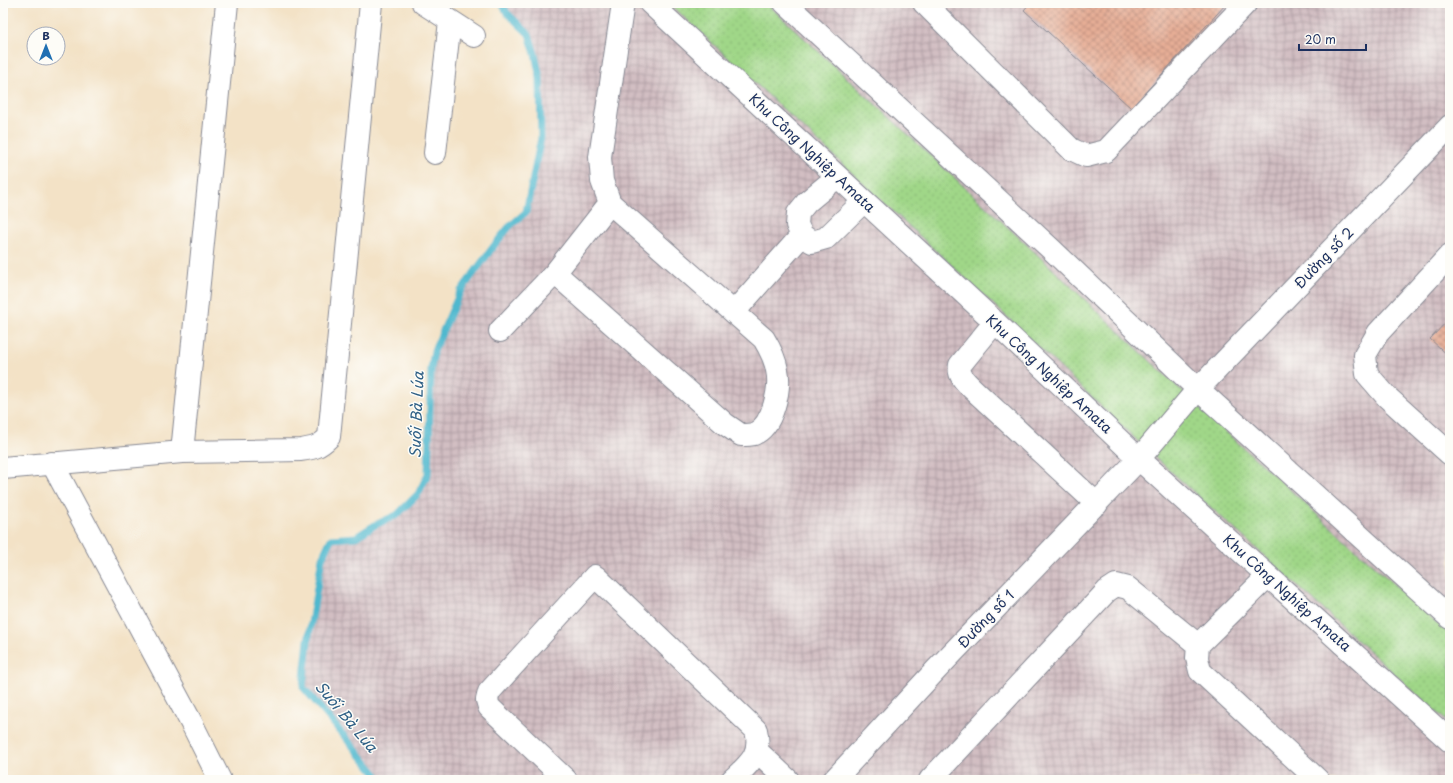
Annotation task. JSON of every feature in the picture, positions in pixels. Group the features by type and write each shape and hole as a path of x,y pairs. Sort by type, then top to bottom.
{"street":[{"path":"182,452 227,3"},
{"path":"3,468 182,452 300,450 315,448 323,444 329,437 372,3"},
{"path":"423,3 474,36"},
{"path":"555,273 725,424 741,435 753,434 760,430 773,412 778,392 778,372 774,357 764,339 610,204 602,181 600,157 623,3"},
{"name":"Khu Công Nghiệp Amata","path":"650,3 995,322 1139,459 1450,741"},
{"path":"785,3 1051,249 1198,389 1450,618"},
{"path":"924,3 1071,149 1086,156 1106,151 1246,3"},
{"path":"435,153 450,20"},
{"name":"Đường số 2","path":"1139,459 1198,389 1450,126"},
{"path":"837,177 807,202 798,213 797,225 802,235 812,242 826,238 864,201"},
{"path":"500,331 555,273 610,204"},
{"path":"734,312 802,235"},
{"path":"1450,255 1378,334 1365,355 1367,374 1372,380 1387,397 1450,454"},
{"path":"995,322 960,365 960,375 977,393 1097,504"},
{"name":"Đường số 1","path":"834,780 936,670 1139,459"},
{"path":"52,463 220,780"},
{"path":"566,780 489,707 487,700 489,692 596,576 756,730 759,741 757,751 748,765 732,780"},
{"path":"1268,576 1198,645 1197,658 1200,671 1318,780"},
{"path":"930,780 1106,591 1116,585 1128,588 1198,645"},
{"path":"757,751 788,780"}],"shaded area":[{"path":"502,3 1450,3 1450,780 381,780 303,687 308,641 322,558 331,539 356,537 375,525 397,515 418,494 428,474 431,369 434,351 460,292 509,227 526,212 541,138 540,78 529,34 507,13"}],"green space":[{"path":"669,3 766,3 1185,394 1142,445 1003,313"},
{"path":"1195,404 1450,635 1450,724 1153,455"}],"building":[{"path":"1030,3 1227,3 1131,108 1024,10"},
{"path":"1450,318 1450,357 1430,339"}],"waterway":[{"name":"Suối Bà Lúa","path":"381,780 303,687 308,641 322,558 331,539 356,537 375,525 397,515 418,494 428,474 431,369 434,351 460,292 509,227 526,212 541,138 540,78 529,34 507,13 502,3"}]}
